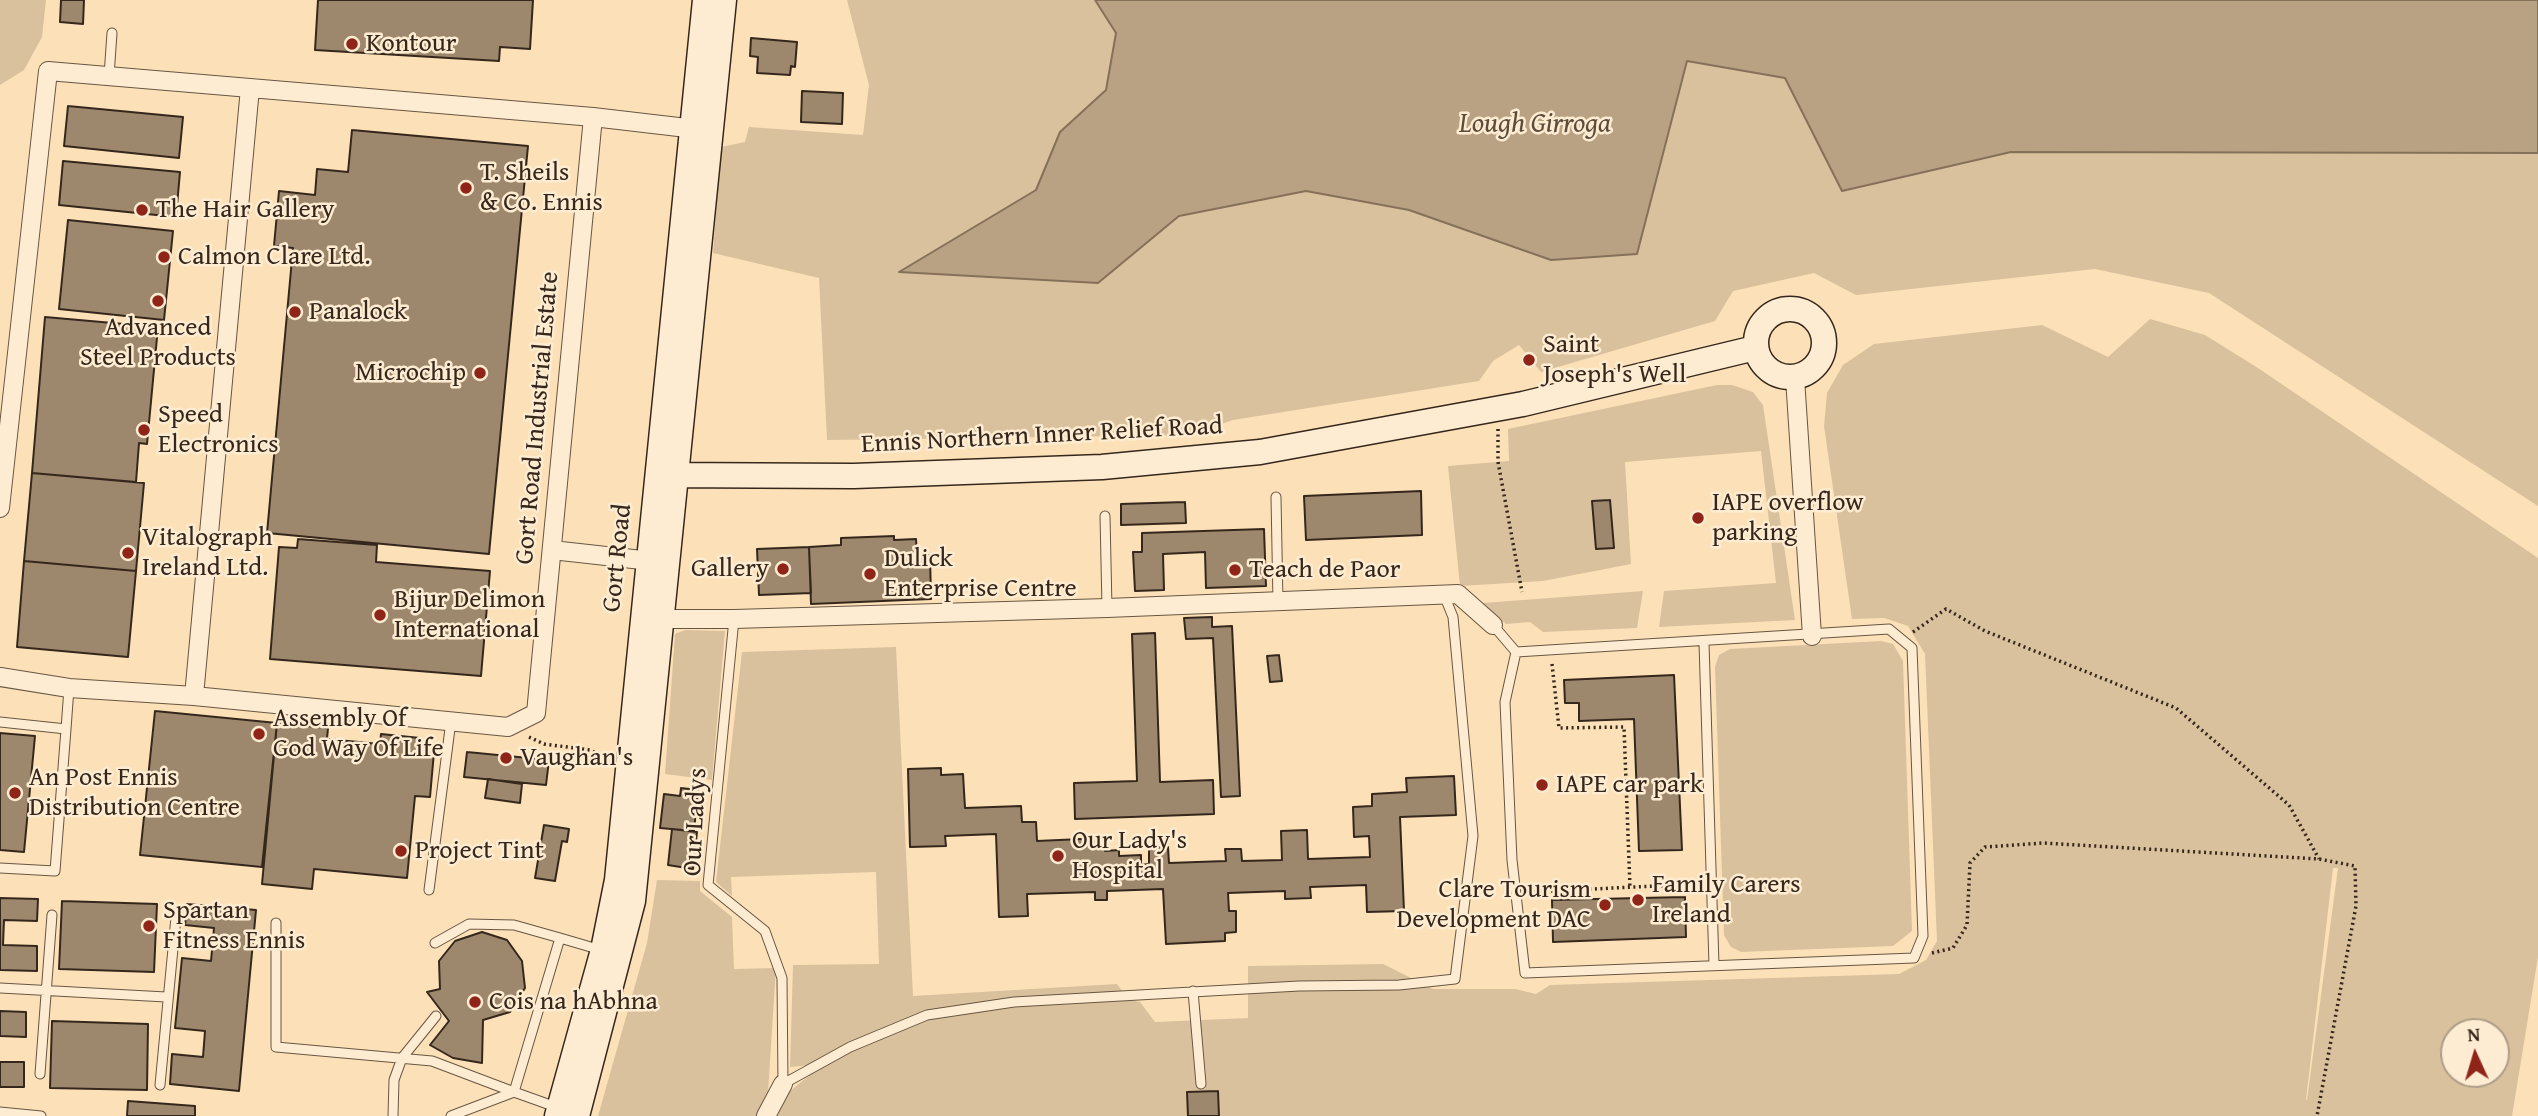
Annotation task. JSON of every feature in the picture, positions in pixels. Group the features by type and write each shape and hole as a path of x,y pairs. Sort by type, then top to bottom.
{"main road":[{"name":"Gort Road","path":"567,1114 612,952 633,901 658,562 701,130 705,0"},
{"name":"Gort Road","path":"701,130 724,0"},
{"path":"1779,310 1799,310 1814,318 1825,337 1824,352 1816,367 1795,378 1776,375 1766,369 1755,348 1760,325 1779,310"},
{"name":"Ennis Northern Inner Relief Road","path":"667,476 854,476 1102,467 1260,452 1500,408 1755,348"},
{"name":"Gort Road","path":"612,952 628,772 653,619 645,590 658,562 651,533 667,476"}],"street":[{"path":"0,508 4,432 48,71 593,117 701,130"},
{"path":"194,696 250,88"},
{"name":"Gort Road Industrial Estate","path":"508,727 536,713 593,117"},
{"path":"1795,378 1812,636"},
{"path":"620,558 651,533"},
{"path":"552,550 658,562"},
{"path":"620,558 645,590"},
{"path":"653,619 1107,608 1458,594 1493,625"},
{"path":"0,677 69,688 194,696 508,727"},
{"path":"766,1116 783,1084"}],"lane":[{"path":"109,76 111,33"},
{"path":"1276,497 1278,602"},
{"path":"1105,516 1107,608"},
{"path":"783,1084 850,1047 927,1015 1014,1002 1399,985 1455,979 1473,836 1453,617 1444,595"},
{"name":"Our Ladys","path":"734,619 708,885 765,931 782,978 783,1084"},
{"path":"1493,625 1516,652"},
{"path":"1889,629 1912,648 1923,936 1914,958 1525,973 1516,893 1505,702 1516,652 1704,643 1889,629"},
{"path":"1704,643 1714,965"},
{"path":"0,868 55,871 69,688"},
{"path":"429,890 451,721"},
{"path":"0,722 66,729"},
{"path":"40,1074 52,915"},
{"path":"160,1085 166,997 176,918"},
{"path":"276,923 276,1047 432,1061 567,1114"},
{"path":"435,943 469,924 514,925 612,952"},
{"path":"514,1092 560,938"},
{"path":"0,988 166,997"},
{"path":"1194,992 1200,1084"},
{"path":"393,1116 394,1080 401,1058 436,1016"},
{"path":"451,1116 514,1092"},
{"path":"0,1112 41,1116"}],"path":[{"path":"1500,408 1498,462 1522,592"},
{"path":"1902,640 1946,609 1985,631 2176,708 2289,805 2319,859"},
{"path":"1513,666 1555,664 1559,727 1624,727 1630,888"},
{"path":"508,727 544,744 590,750 607,758 620,771 628,772"},
{"path":"1923,936 1927,954 1953,948 1967,925 1970,863 1985,847 2043,843 2319,859 2355,866 2356,906 2317,1116"},
{"path":"1516,893 1712,884"}],"shaded area":[{"path":"0,0 46,0 42,37 24,70 0,85"},
{"path":"847,0 1094,0 1116,33 1106,90 1060,132 1036,190 900,272 1098,283 1179,216 1306,191 1409,210 1551,260 1636,254 1687,61 1785,77 1842,191 2011,152 2538,153 2538,506 2209,293 2095,269 1856,295 1814,273 1733,291 1715,321 1541,372 1519,345 1493,361 1479,381 1233,420 1190,435 827,440 819,278 713,253 721,147 745,142 749,127 863,135 869,85"},
{"path":"2150,319 2205,335 2538,558 2538,957 2512,1116 1219,1116 1218,1091 1188,1116 777,1116 789,1092 823,1064 790,1067 793,965 879,964 876,872 731,877 732,896 716,882 742,652 896,647 913,996 1117,984 1129,1000 1140,1002 1155,1022 1248,1018 1248,966 1383,964 1433,989 1515,989 1536,994 1550,985 1899,974 1926,960 1937,941 1925,654 1908,626 1884,618 1852,619 1824,426 1827,393 1843,365 1874,344 2042,325 2108,357","holes":["2333,868 2338,868 2307,1100 2306,1100"]},
{"path":"1717,385 1732,385 1753,392 1763,405 1795,620 1659,627 1664,591 1776,583 1761,451 1625,462 1631,564 1543,581 1460,586 1448,466 1509,461 1508,429"},
{"path":"1643,591 1637,628 1543,632 1530,622 1506,624 1483,603"},
{"path":"685,630 725,631 712,780 665,774 675,634"},
{"path":"1881,641 1893,644 1903,661 1912,931 1893,946 1741,952 1731,947 1724,935 1715,667 1719,655 1730,649"},
{"path":"657,880 700,881 700,891 732,917 734,969 776,968 768,1093 757,1116 598,1116 647,943"}],"water":[{"name":"Lough Girroga","path":"1095,0 2538,0 2538,153 2011,152 1842,191 1785,78 1687,61 1637,254 1551,260 1409,210 1306,191 1179,216 1098,283 899,272 1036,190 1060,132 1106,90 1116,33"}],"building":[{"path":"61,0 84,0 83,24 60,22"},
{"path":"318,0 533,0 530,49 500,47 499,61 315,50"},
{"path":"751,38 797,42 795,67 791,66 790,75 757,73 758,57 750,56"},
{"path":"802,91 843,93 842,124 801,122"},
{"path":"68,106 183,117 179,158 64,146"},
{"path":"352,130 528,146 489,554 267,533 293,248 274,246 279,191 315,195 317,169 348,172"},
{"path":"63,161 180,172 176,217 59,205"},
{"path":"68,220 173,231 164,320 59,309"},
{"path":"45,317 158,327 147,444 139,443 136,482 32,473"},
{"path":"32,473 144,483 136,571 24,561"},
{"path":"1421,491 1422,535 1306,540 1304,496"},
{"path":"1610,500 1614,548 1596,549 1592,501"},
{"path":"1185,502 1186,523 1121,525 1121,504"},
{"name":"Teach de Paor","path":"1264,529 1266,586 1206,588 1205,552 1163,554 1164,590 1135,591 1133,552 1142,552 1142,533"},
{"name":"Dulick Enterprise Centre","path":"894,536 894,540 916,539 917,555 930,555 931,599 811,604 809,547 841,545 841,538"},
{"name":"Bijur Delimon International","path":"298,539 377,545 376,562 490,571 481,676 270,659 279,547 297,548"},
{"path":"809,547 811,593 759,595 757,549"},
{"path":"24,561 136,571 128,657 17,647"},
{"path":"1212,617 1212,627 1232,626 1240,796 1221,797 1213,638 1186,639 1184,618"},
{"path":"1155,633 1160,782 1213,780 1214,814 1075,819 1074,783 1137,781 1132,634"},
{"path":"1279,655 1282,681 1270,682 1267,656"},
{"path":"1674,675 1682,850 1639,851 1634,719 1579,721 1579,703 1565,703 1564,680"},
{"path":"155,711 277,723 262,867 140,855"},
{"path":"277,723 328,728 327,739 380,744 381,734 420,738 418,750 434,752 430,797 415,796 407,878 314,869 312,889 262,884"},
{"name":"An Post Ennis Distribution Centre","path":"0,733 35,736 24,852 0,850"},
{"path":"467,752 549,760 546,785 464,777"},
{"name":"Our Lady's Hospital","path":"941,768 941,775 963,774 965,808 1021,806 1022,822 1036,822 1037,841 1104,838 1105,851 1119,850 1119,856 1141,855 1141,865 1149,864 1149,847 1168,847 1169,863 1226,861 1225,849 1241,849 1242,861 1282,860 1281,831 1307,830 1308,859 1370,857 1369,836 1354,837 1353,807 1372,806 1372,794 1407,792 1406,778 1454,776 1456,815 1400,817 1404,911 1367,912 1366,885 1310,887 1311,898 1285,899 1285,891 1228,893 1229,911 1236,911 1236,932 1225,933 1225,941 1166,944 1163,889 1107,891 1107,900 1095,900 1095,892 1027,894 1028,916 999,917 996,834 945,836 946,846 910,847 908,769"},
{"path":"488,779 522,784 520,803 485,798"},
{"path":"681,788 698,790 694,831 660,828 664,794 680,796"},
{"path":"544,825 569,829 567,842 562,841 555,881 535,878"},
{"path":"672,829 697,832 693,869 668,865"},
{"path":"1685,897 1686,937 1553,942 1552,900"},
{"path":"0,898 38,899 37,921 4,920 3,945 37,946 37,971 0,970"},
{"path":"62,901 157,904 154,972 59,969"},
{"path":"187,904 256,910 239,1091 170,1084 172,1054 203,1057 205,1031 175,1028 182,958 211,961 214,928 185,925"},
{"name":"Cois na hAbhna","path":"482,932 507,940 522,961 525,988 510,1012 483,1020 482,1063 453,1058 430,1045 449,1021 427,992 440,989 439,961 455,941"},
{"path":"0,1011 26,1012 26,1037 0,1036"},
{"path":"52,1021 148,1024 147,1090 50,1088"},
{"path":"0,1062 24,1062 24,1087 0,1087"},
{"path":"1218,1091 1219,1116 1188,1116 1187,1092"},
{"path":"128,1101 195,1106 195,1116 127,1116"}],"place":[{"name":"Kontour","path":"352,44"},
{"name":"T. Sheils & Co. Ennis","path":"466,188"},
{"name":"The Hair Gallery","path":"142,210"},
{"name":"Calmon Clare Ltd.","path":"164,257"},
{"name":"Advanced Steel Products","path":"158,301"},
{"name":"Panalock","path":"295,312"},
{"name":"Saint Joseph's Well","path":"1529,360"},
{"name":"Microchip","path":"480,373"},
{"name":"Speed Electronics","path":"144,430"},
{"name":"IAPE overflow parking","path":"1698,518"},
{"name":"Vitalograph Ireland Ltd.","path":"128,553"},
{"name":"Gallery","path":"783,569"},
{"name":"Teach de Paor","path":"1235,570"},
{"name":"Dulick Enterprise Centre","path":"870,574"},
{"name":"Bijur Delimon International","path":"380,615"},
{"name":"Assembly Of God Way Of Life","path":"259,734"},
{"name":"Vaughan's","path":"506,758"},
{"name":"IAPE car park","path":"1542,785"},
{"name":"An Post Ennis Distribution Centre","path":"15,793"},
{"name":"Project Tint","path":"401,851"},
{"name":"Our Lady's Hospital","path":"1058,856"},
{"name":"Family Carers Ireland","path":"1638,900"},
{"name":"Clare Tourism Development DAC","path":"1605,905"},
{"name":"Spartan Fitness Ennis","path":"149,926"},
{"name":"Cois na hAbhna","path":"475,1002"}]}
